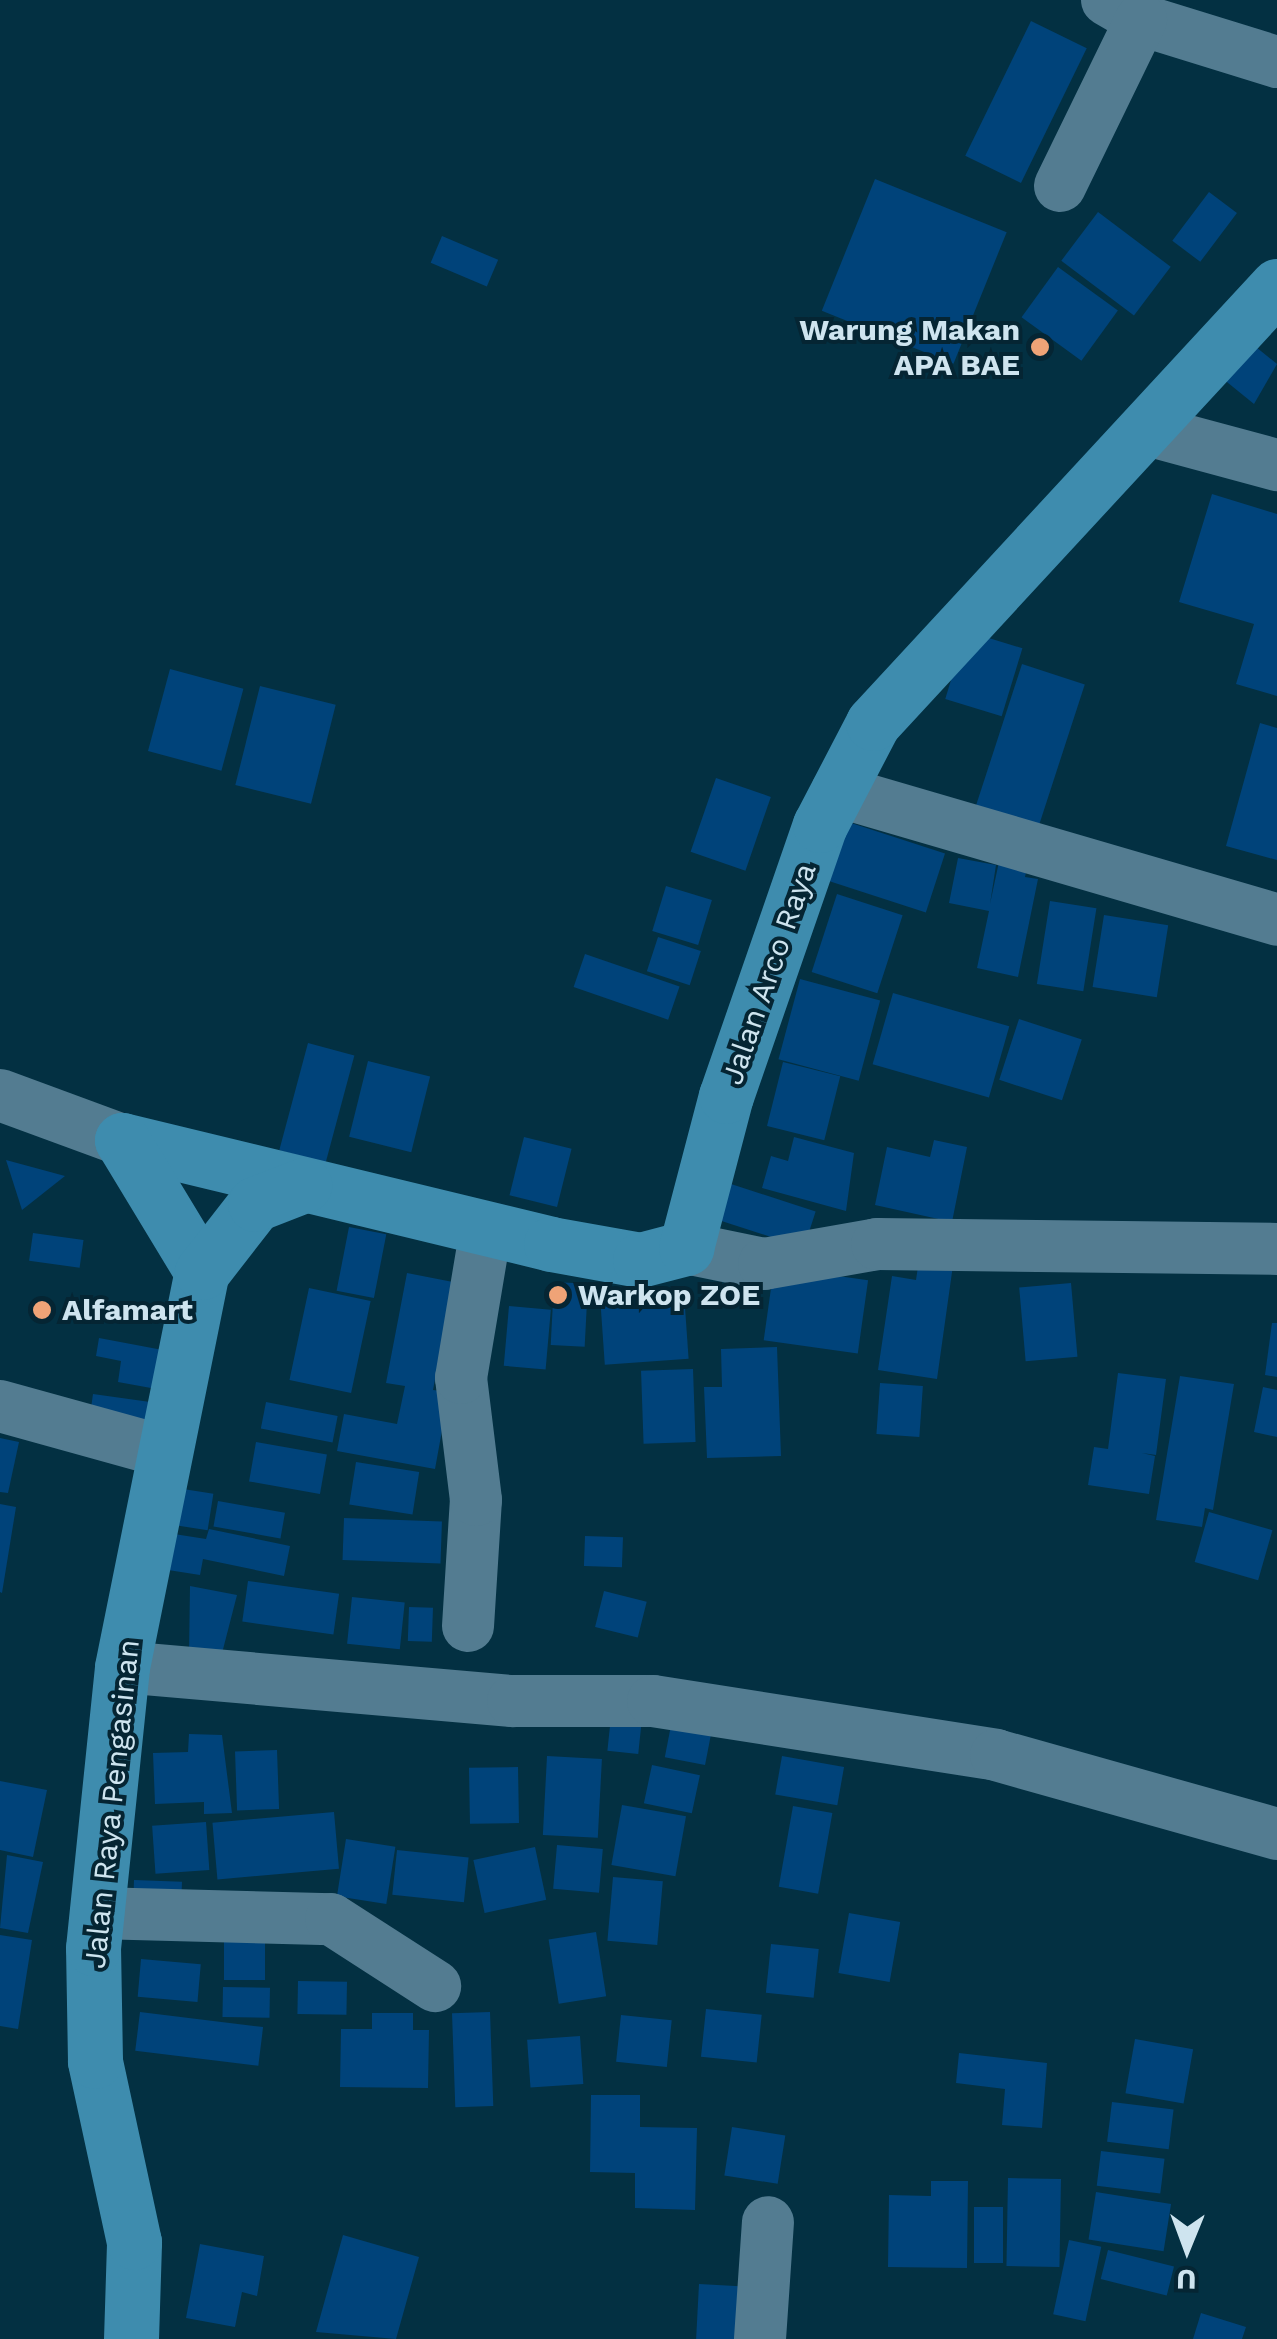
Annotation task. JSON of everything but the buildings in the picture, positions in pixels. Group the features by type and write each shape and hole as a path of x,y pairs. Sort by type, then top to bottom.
{"main road":[{"name":"Jalan Arco Raya","path":"686,1248 732,1078 837,791 904,686 1147,430 1277,286"},
{"path":"122,1140 486,1229 640,1260 686,1248"},
{"path":"122,1140 202,1272"},
{"name":"Jalan Raya Pengasinan","path":"132,2339 134,2242 95,2061 96,1913 122,1667 162,1452 202,1272 254,1204 304,1185"}],"street":[{"path":"1060,186 1124,10 1277,62"},
{"path":"1147,430 1277,465"},
{"path":"837,791 1277,920"},
{"path":"0,1095 122,1140"},
{"path":"468,1626 476,1500 461,1378 486,1229"},
{"path":"686,1248 764,1264 877,1244 1277,1249"},
{"path":"0,1406 162,1452"},
{"path":"122,1667 513,1701 653,1701 996,1755 1277,1834"},
{"path":"96,1913 332,1919 435,1986"},
{"path":"760,2339 768,2222"}],"place":[{"name":"Warung Makan APA BAE","path":"1040,347"},
{"name":"Warkop ZOE","path":"558,1295"},
{"name":"Alfamart","path":"42,1310"}]}
